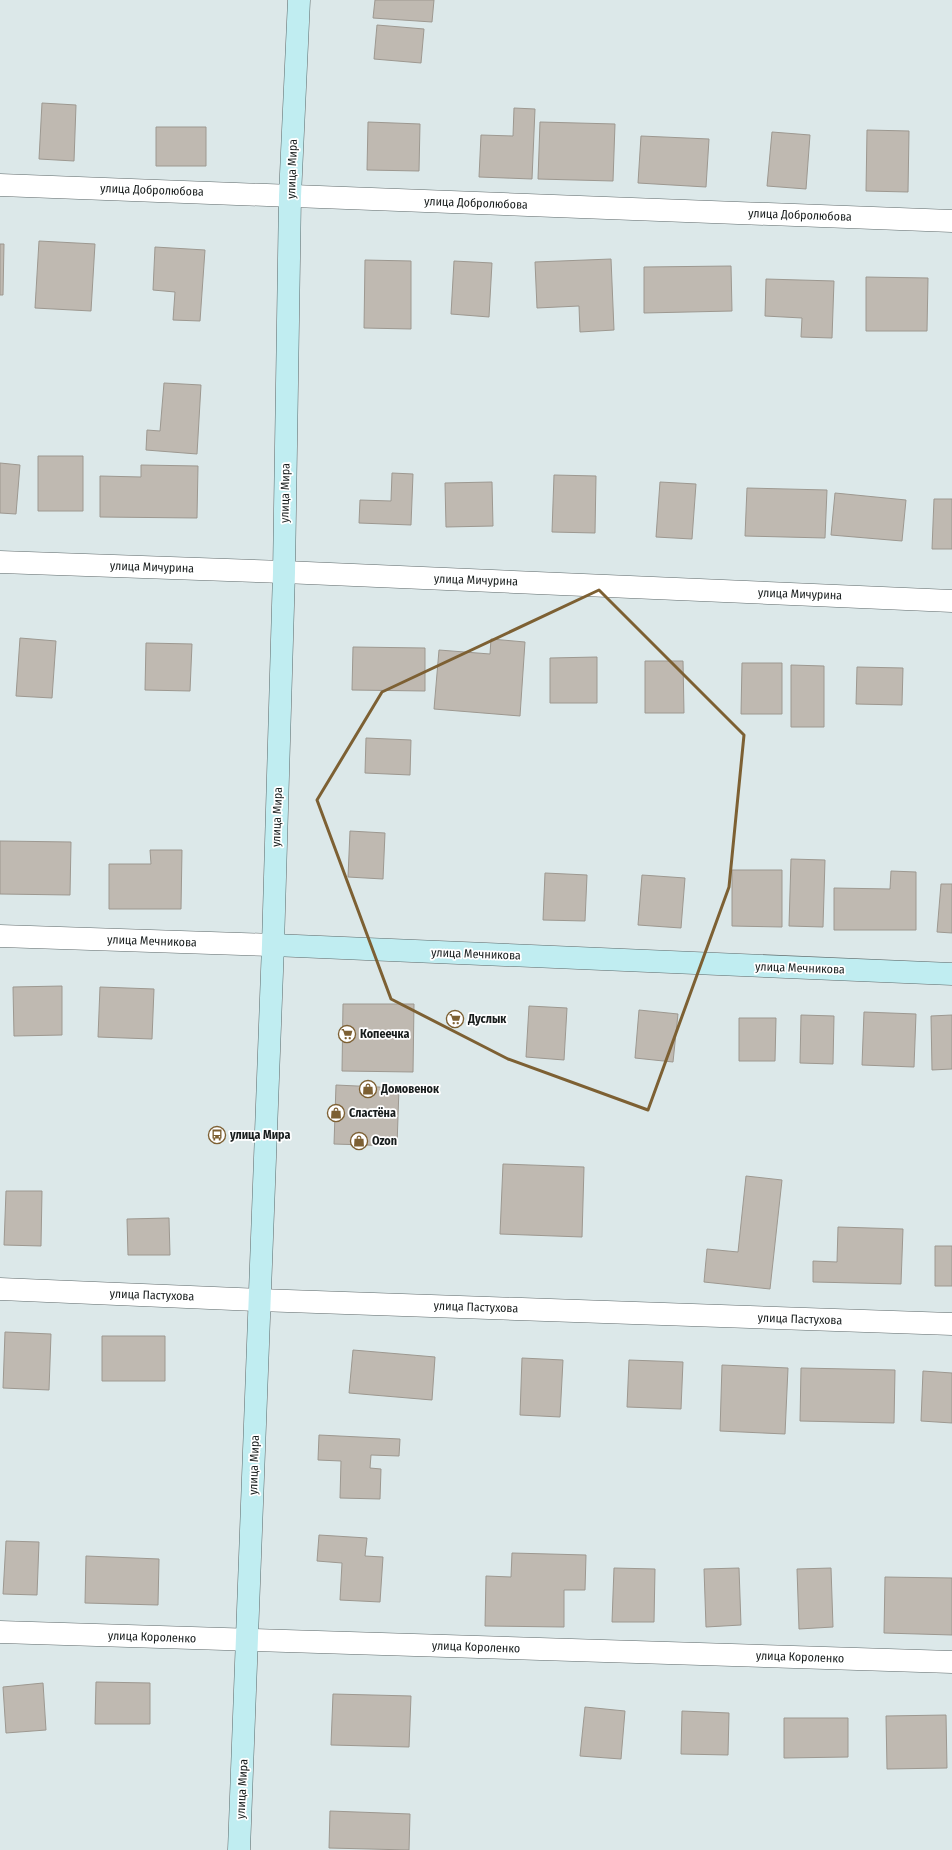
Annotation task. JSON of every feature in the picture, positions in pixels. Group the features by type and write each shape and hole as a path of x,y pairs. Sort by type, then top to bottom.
{"main road":[{"name":"улица Мира","path":"239,1850 273,945 284,572 290,196 299,0"},
{"name":"улица Мечникова","path":"273,945 952,974"}],"street":[{"name":"улица Добролюбова","path":"0,185 952,221"},
{"name":"улица Мичурина","path":"0,562 284,572 952,601"},
{"name":"улица Мечникова","path":"0,936 273,945"},
{"name":"улица Пастухова","path":"0,1289 259,1300 952,1324"},
{"name":"улица Короленко","path":"0,1632 952,1662"}],"highlighted area":[{"path":"599,590 744,735 729,887 648,1110 508,1059 391,999 317,800 382,692"}],"building":[{"path":"375,0 434,0 432,22 373,18"},
{"path":"377,25 424,29 421,63 374,59"},
{"path":"42,103 76,105 74,161 39,159"},
{"path":"514,108 535,109 532,179 479,177 481,135 513,136"},
{"path":"368,122 420,124 419,171 367,170"},
{"path":"540,122 615,124 613,181 538,179"},
{"path":"156,127 206,127 206,166 156,166"},
{"path":"867,130 909,131 908,192 866,191"},
{"path":"772,132 810,135 806,189 767,186"},
{"path":"641,136 709,139 706,187 638,183"},
{"path":"39,241 95,244 91,311 35,308"},
{"path":"0,244 4,244 3,295 0,295"},
{"path":"155,247 205,250 200,321 173,320 175,292 153,290"},
{"path":"611,259 614,330 580,332 579,306 537,308 535,262"},
{"path":"365,260 411,261 411,329 364,328"},
{"path":"454,261 492,263 489,317 451,314"},
{"path":"731,266 732,311 644,313 644,267"},
{"path":"866,277 928,278 927,331 866,331"},
{"path":"766,279 834,281 832,338 801,337 802,318 765,316"},
{"path":"164,383 201,385 197,454 146,450 147,430 160,431"},
{"path":"38,456 83,456 83,511 38,511"},
{"path":"0,463 20,465 16,514 0,513"},
{"path":"141,465 198,466 197,518 100,517 100,476 141,477"},
{"path":"392,473 413,474 411,525 359,523 360,500 391,501"},
{"path":"554,475 596,476 595,533 552,532"},
{"path":"492,482 493,526 446,527 445,483"},
{"path":"660,482 696,484 692,539 656,537"},
{"path":"747,488 827,490 825,538 745,536"},
{"path":"835,493 906,500 902,541 831,535"},
{"path":"934,499 952,499 952,549 932,549"},
{"path":"20,638 56,641 52,698 16,696"},
{"path":"491,639 525,642 520,716 434,709 439,650 490,654"},
{"path":"146,643 192,644 190,691 145,690"},
{"path":"353,647 425,648 425,691 352,690"},
{"path":"597,657 597,703 550,703 550,658"},
{"path":"645,661 683,661 684,713 645,713"},
{"path":"742,663 782,663 782,714 741,714"},
{"path":"791,665 824,666 824,727 791,727"},
{"path":"857,667 903,668 902,705 856,704"},
{"path":"366,738 411,740 410,775 365,773"},
{"path":"350,831 385,833 383,879 348,877"},
{"path":"0,841 71,842 70,895 0,894"},
{"path":"150,850 182,850 181,909 109,909 109,864 151,864"},
{"path":"791,859 825,860 823,927 789,926"},
{"path":"732,870 782,870 782,927 732,926"},
{"path":"891,871 916,872 916,930 834,930 834,888 890,889"},
{"path":"545,873 587,875 585,921 543,920"},
{"path":"642,875 685,878 681,928 638,925"},
{"path":"941,884 952,884 952,933 937,932"},
{"path":"62,986 62,1035 14,1036 13,987"},
{"path":"100,987 154,989 152,1039 98,1037"},
{"path":"343,1004 414,1004 413,1072 342,1071"},
{"path":"529,1006 567,1008 564,1060 526,1057"},
{"path":"639,1010 678,1014 673,1062 635,1058"},
{"path":"864,1012 916,1014 914,1067 862,1065"},
{"path":"801,1015 834,1016 833,1064 800,1063"},
{"path":"952,1015 952,1069 932,1070 931,1016"},
{"path":"739,1018 776,1018 775,1061 739,1061"},
{"path":"336,1085 399,1088 397,1146 334,1144"},
{"path":"503,1164 584,1167 582,1237 500,1234"},
{"path":"746,1176 782,1180 770,1289 704,1282 707,1249 738,1252"},
{"path":"6,1191 42,1191 41,1246 4,1245"},
{"path":"169,1218 170,1255 128,1255 127,1219"},
{"path":"838,1227 903,1229 901,1284 813,1282 813,1261 837,1262"},
{"path":"935,1246 952,1246 952,1286 935,1286"},
{"path":"5,1332 51,1334 49,1390 3,1388"},
{"path":"102,1336 165,1336 165,1381 102,1381"},
{"path":"353,1350 435,1357 432,1400 349,1393"},
{"path":"522,1358 563,1360 560,1417 520,1415"},
{"path":"629,1360 683,1362 681,1409 627,1407"},
{"path":"722,1365 788,1368 785,1434 720,1431"},
{"path":"801,1368 895,1370 894,1423 800,1421"},
{"path":"923,1371 952,1373 952,1423 921,1421"},
{"path":"319,1435 400,1439 399,1456 371,1455 370,1468 381,1469 380,1499 340,1498 341,1461 318,1460"},
{"path":"319,1535 367,1538 365,1556 383,1557 380,1602 340,1600 342,1563 317,1561"},
{"path":"6,1541 39,1542 37,1595 3,1594"},
{"path":"512,1553 586,1555 585,1590 564,1590 564,1627 485,1626 486,1576 511,1577"},
{"path":"86,1556 159,1559 158,1605 85,1603"},
{"path":"614,1568 655,1569 654,1622 612,1622"},
{"path":"739,1568 741,1625 706,1627 704,1569"},
{"path":"831,1568 833,1627 799,1629 797,1569"},
{"path":"885,1577 952,1578 952,1635 884,1633"},
{"path":"96,1682 150,1683 150,1724 95,1724"},
{"path":"43,1683 46,1730 6,1733 3,1687"},
{"path":"333,1694 411,1696 409,1747 331,1745"},
{"path":"585,1707 625,1711 621,1759 580,1756"},
{"path":"682,1711 729,1713 728,1755 681,1754"},
{"path":"946,1715 947,1768 887,1769 886,1716"},
{"path":"784,1718 848,1718 848,1757 784,1758"},
{"path":"330,1811 410,1814 409,1850 329,1848"}],"place":[{"name":"Дуслык","path":"455,1019"},
{"name":"Копеечка","path":"347,1034"},
{"name":"Домовенок","path":"368,1089"},
{"name":"Сластёна","path":"336,1113"},
{"name":"улица Мира","path":"217,1135"},
{"name":"Ozon","path":"359,1141"}]}
